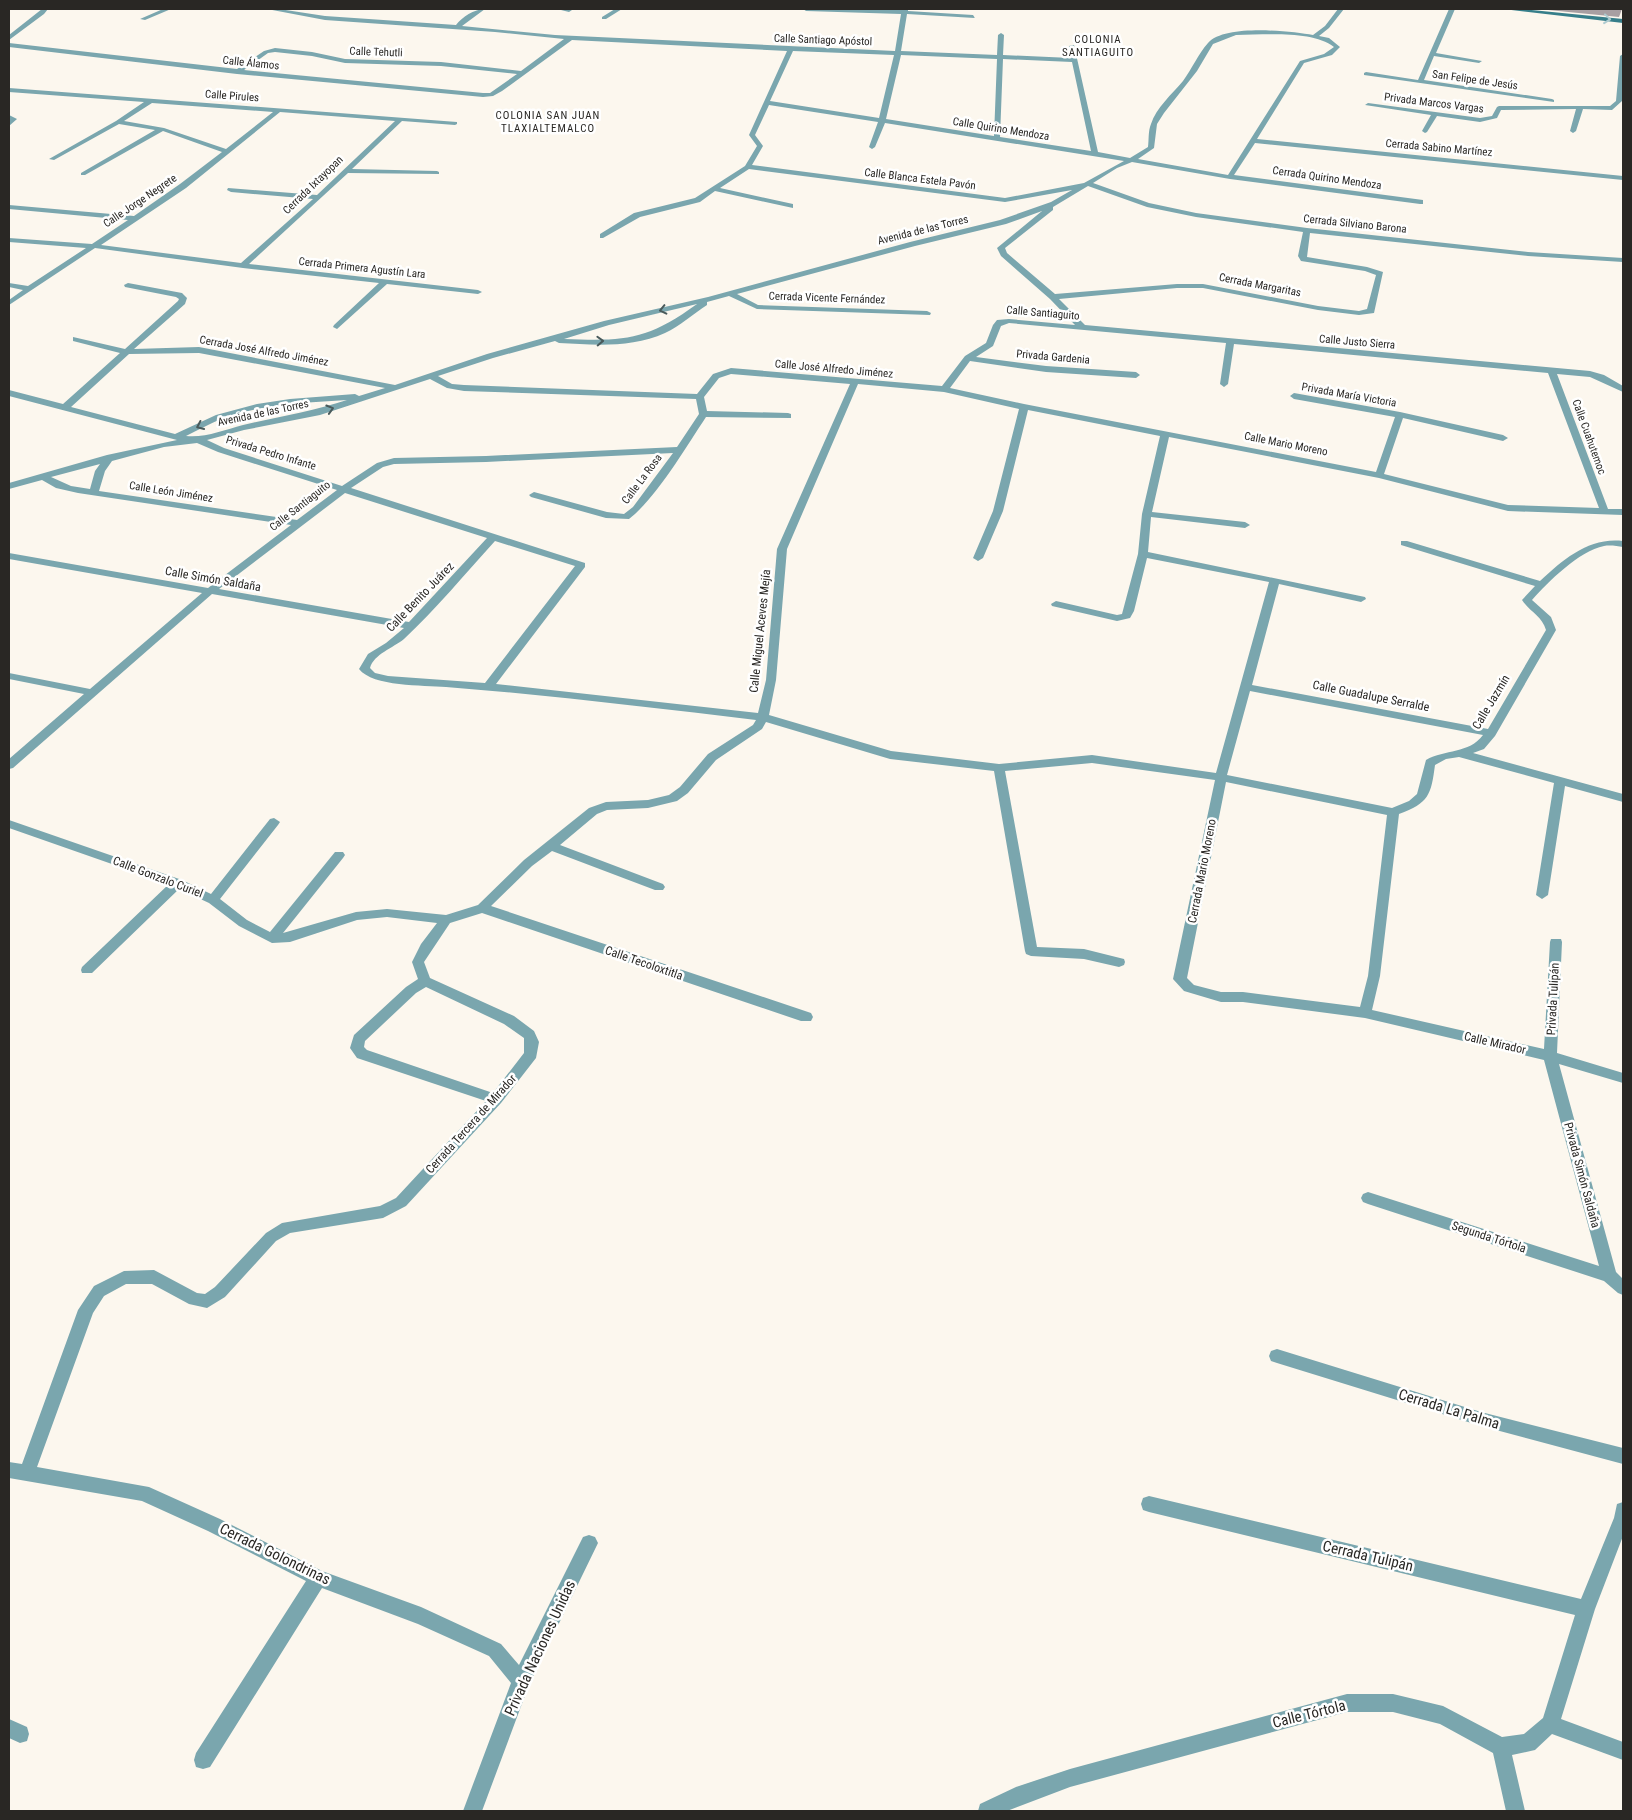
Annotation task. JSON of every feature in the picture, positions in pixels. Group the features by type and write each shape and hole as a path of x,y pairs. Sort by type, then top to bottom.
{"main road":[{"path":"1506,9 1623,20"}],"street":[{"path":"9,38 45,9"},
{"path":"143,19 168,9"},
{"name":"Calle Santiago Apóstol","path":"270,9 324,18 458,27 570,38 1075,60"},
{"path":"458,27 462,21 482,9"},
{"path":"560,9 569,10"},
{"path":"604,18 619,9"},
{"path":"806,9 904,10 973,17"},
{"path":"1315,36 1327,27 1341,9"},
{"path":"1420,82 1452,9"},
{"path":"872,147 882,120 898,53 904,10"},
{"name":"Avenida de las Torres","path":"9,486 163,444 198,440 243,428 317,413 490,356 606,323 710,299 1003,222 1054,204 1151,148 1154,124 1195,70 1211,43 1236,33 1260,32 1315,36"},
{"path":"997,139 1001,35"},
{"path":"1230,177 1302,62 1307,58 1331,54 1335,51 1337,47 1335,44 1315,36"},
{"path":"522,73 570,38"},
{"name":"Calle Álamos","path":"9,45 237,72 491,95 522,73"},
{"path":"1072,46 1095,154"},
{"path":"603,236 638,215 661,208 690,203 748,167 760,146 752,136 791,49"},
{"name":"Calle Tehutli","path":"237,72 266,52 274,50 312,54 345,61 441,64 522,73"},
{"path":"1433,54 1479,61"},
{"path":"1573,131 1580,108 1612,108 1621,101 1623,56"},
{"name":"San Felipe de Jesús","path":"1366,74 1538,99 1580,108"},
{"name":"Calle Pirules","path":"9,90 455,123"},
{"path":"52,159 118,122 151,100"},
{"name":"Calle Quirino Mendoza","path":"768,103 1230,177"},
{"name":"Privada Marcos Vargas","path":"1368,105 1480,120 1495,118 1499,108 1580,108"},
{"name":"Calle Jorge Negrete","path":"9,303 183,186 279,110"},
{"path":"1425,132 1435,114"},
{"name":"Cerrada Ixtayopan","path":"243,266 319,197 399,120"},
{"path":"118,122 162,129 226,151"},
{"path":"84,174 162,129"},
{"name":"Cerrada Sabino Martínez","path":"1252,141 1623,178"},
{"name":"Calle Blanca Estela Pavón","path":"748,167 1005,200 1051,193 1088,184"},
{"path":"345,171 437,173"},
{"name":"Cerrada Quirino Mendoza","path":"1230,177 1420,202"},
{"name":"Cerrada Silviano Barona","path":"1088,184 1147,205 1196,215 1307,230 1528,254 1623,260"},
{"path":"714,189 790,206"},
{"path":"232,190 319,197"},
{"path":"1054,204 1001,248 1004,254 1053,297 1084,329"},
{"path":"9,207 135,218"},
{"name":"Cerrada Margaritas","path":"1053,297 1177,286 1203,286 1318,308 1359,313 1372,311 1380,274 1367,269 1304,259 1302,256 1307,230"},
{"name":"Cerrada Primera Agustín Lara","path":"9,240 94,246 243,266 478,292"},
{"path":"337,327 386,281"},
{"path":"9,285 30,289"},
{"path":"64,408 182,302 183,298 179,295 128,285"},
{"name":"Cerrada Vicente Fernández","path":"730,293 741,300 757,306 927,313"},
{"name":"Avenida de las Torres","path":"551,340 602,341 644,338 661,332 710,299"},
{"name":"Calle Santiaguito","path":"944,389 968,358 990,344 1000,322 1084,329"},
{"name":"Calle Justo Sierra","path":"1084,329 1602,376 1623,389"},
{"name":"Cerrada José Alfredo Jiménez","path":"76,339 127,352 199,350 397,387"},
{"path":"1224,384 1230,342"},
{"name":"Privada Gardenia","path":"968,358 1046,369 1136,375"},
{"name":"Calle José Alfredo Jiménez","path":"700,398 715,375 722,372 944,389"},
{"name":"Calle Cuahutemoc","path":"1552,372 1604,510"},
{"path":"431,376 450,386 464,388 700,398 703,414 680,450"},
{"name":"Calle Miguel Aceves Mejía","path":"763,717 771,680 782,549 855,382"},
{"name":"Calle Mario Moreno","path":"944,389 1024,407 1380,475 1508,508 1623,512"},
{"name":"Privada Pedro Infante","path":"9,393 177,437 198,440 221,450 345,488 581,565 488,687"},
{"name":"Avenida de las Torres","path":"163,444 224,415 256,406 298,400 367,396"},
{"name":"Privada María Victoria","path":"1294,396 1503,438"},
{"path":"978,558 998,511 1024,407"},
{"path":"703,414 788,416"},
{"name":"Privada María Victoria","path":"1380,475 1400,416"},
{"path":"1056,604 1117,618 1126,616 1129,611 1143,554 1147,514 1165,434"},
{"name":"Calle Santiaguito","path":"9,765 210,591 345,488 380,464 394,461 496,459 680,450"},
{"name":"Calle La Rosa","path":"534,495 606,515 626,517 636,509 680,450"},
{"path":"94,492 100,471 110,457"},
{"name":"Calle León Jiménez","path":"42,476 64,489 299,523"},
{"path":"1147,514 1245,526"},
{"name":"Calle Benito Juárez","path":"488,687 388,679 371,675 364,670 366,661 375,653 392,645 412,626 493,537"},
{"name":"Calle Jazmín","path":"1392,812 1417,803 1425,793 1430,763 1439,756 1458,754 1480,746 1491,732 1551,630 1550,622 1545,615 1529,604 1527,600 1540,584 1590,547 1608,542 1623,544"},
{"path":"1404,543 1540,584"},
{"path":"1143,554 1275,580 1361,600"},
{"name":"Calle Simón Saldaña","path":"9,556 412,626"},
{"name":"Cerrada Mario Moreno","path":"1275,580 1221,777 1180,979 1189,988 1220,997 1243,997 1365,1013"},
{"path":"9,676 94,693"},
{"path":"488,687 763,717 890,755 999,768 1092,759 1221,777 1392,812 1374,976 1365,1013"},
{"name":"Calle Guadalupe Serralde","path":"1247,687 1491,732"},
{"path":"272,938 290,937 356,916 387,913 446,920 482,908 528,863 592,811 606,806 648,804 673,798 684,790 712,757 758,727 763,717"},
{"path":"1458,754 1623,798"},
{"path":"999,768 1031,951 1084,954 1119,962"},
{"path":"1542,894 1560,781"},
{"path":"214,900 274,822"},
{"name":"Calle Gonzalo Curiel","path":"9,824 178,883 214,900 243,923 272,938"},
{"path":"550,846 659,887"},
{"path":"272,938 339,855"},
{"path":"87,970 178,883"},
{"name":"Calle Tecoloxtitla","path":"482,908 806,1017"},
{"path":"446,920 426,947 418,962 425,981 411,990 360,1040 356,1048 362,1054 496,1100"},
{"name":"Privada Tulipán","path":"1550,1056 1556,942"},
{"name":"Cerrada Tercera de Mirador","path":"27,1473 86,1310 99,1291 124,1278 154,1277 194,1299 207,1301 220,1292 272,1236 287,1227 384,1212 401,1202 496,1100 531,1054 532,1042 529,1035 509,1020 425,981"},
{"name":"Calle Mirador","path":"1365,1013 1550,1056 1623,1078"},
{"name":"Privada Simón Saldaña","path":"1550,1056 1610,1276"},
{"name":"Segunda Tórtola","path":"1368,1198 1610,1276"},
{"path":"1610,1276 1623,1288"},
{"name":"Cerrada La Palma","path":"1277,1356 1481,1419 1623,1456"},
{"name":"Cerrada Golondrinas","path":"9,1470 144,1493 214,1525 318,1578 422,1616 494,1650 521,1681"},
{"name":"Cerrada Tulipán","path":"1149,1504 1586,1609"},
{"path":"1514,1811 1501,1747 1528,1743 1550,1724 1586,1609 1622,1518 1623,1510"},
{"name":"Privada Naciones Unidas","path":"473,1811 521,1681 589,1543"},
{"path":"203,1760 318,1578"},
{"name":"Calle Tórtola","path":"987,1811 1016,1797 1070,1778 1346,1703 1394,1703 1443,1715 1501,1747"},
{"path":"1550,1724 1623,1751"}],"district":[{"name":"COLONIA SANTIAGUITO","path":"1098,45"},
{"name":"COLONIA SAN JUAN TLAXIALTEMALCO","path":"548,121"}]}
